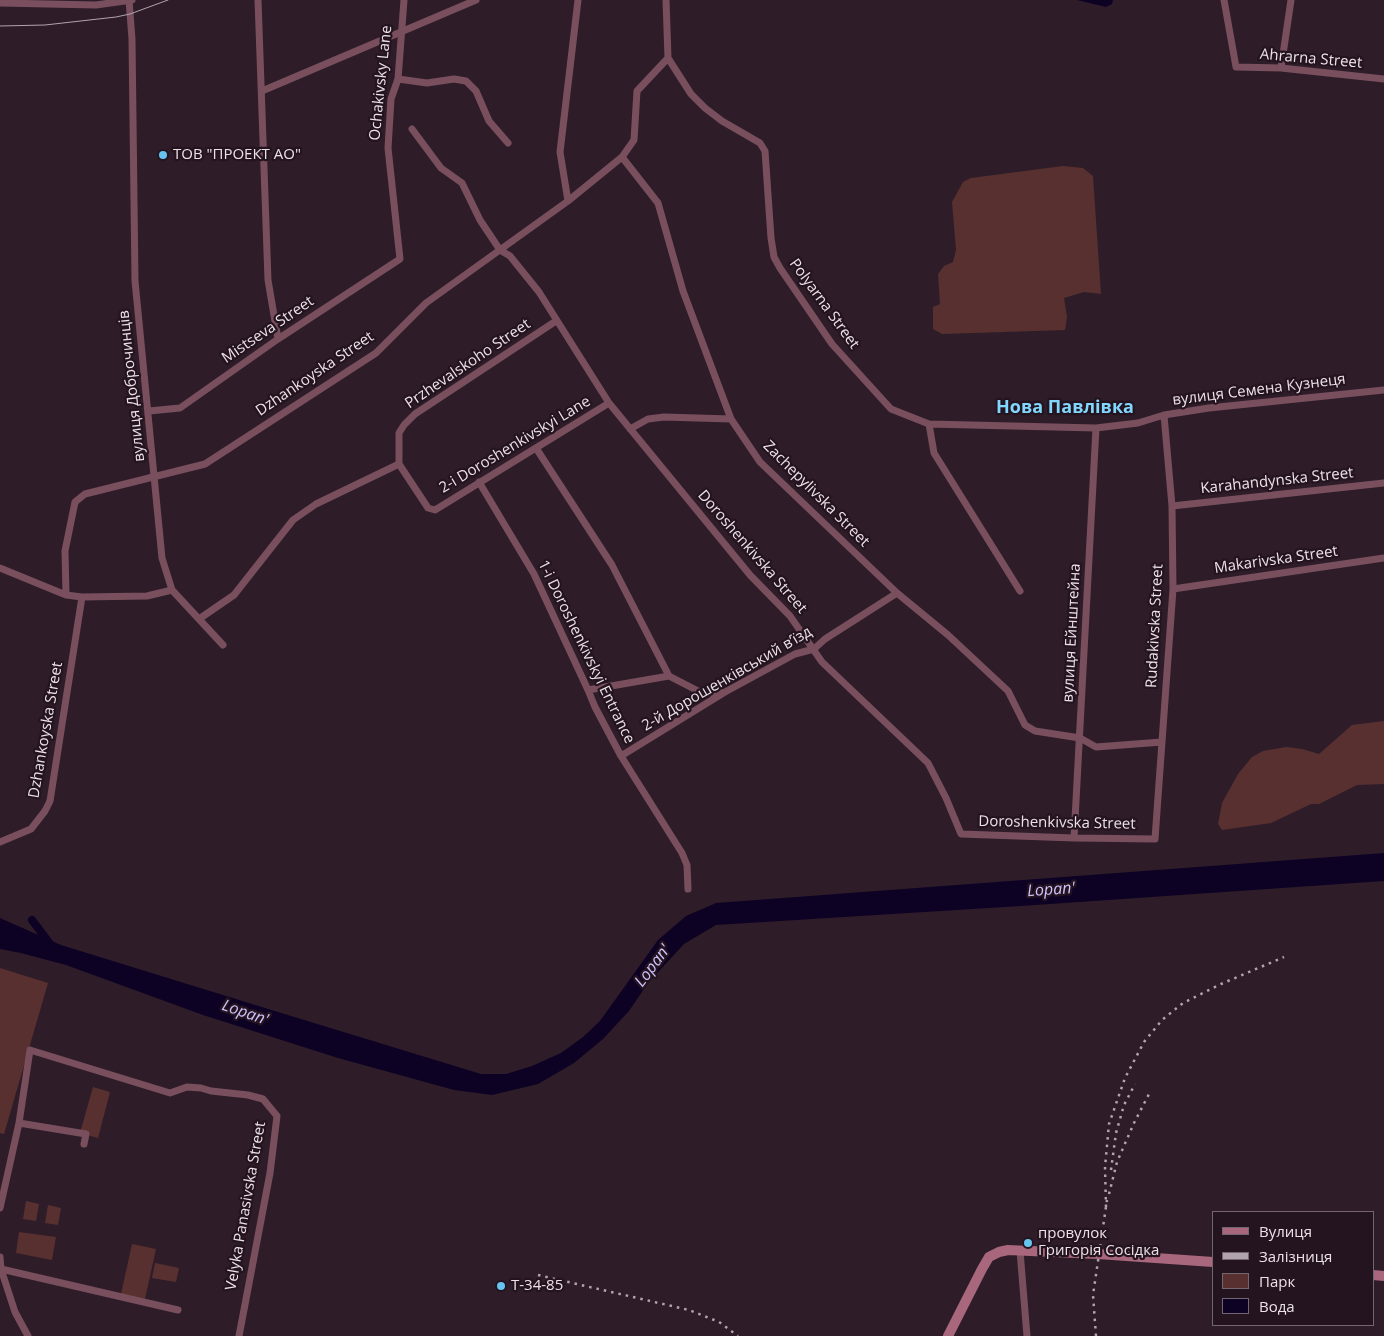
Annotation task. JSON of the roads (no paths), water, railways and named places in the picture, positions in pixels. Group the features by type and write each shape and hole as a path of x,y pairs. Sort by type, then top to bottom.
{"street":[{"path":"0,3 96,4 130,0"},
{"name":"вулиця Доброчинців","path":"130,0 135,281 162,558 172,590"},
{"path":"258,0 268,280 278,338"},
{"name":"Ochakivsky Lane","path":"400,259 388,148 390,99 398,80 400,31 404,0"},
{"path":"262,91 476,0"},
{"path":"568,201 560,152 578,0"},
{"path":"666,0 668,58"},
{"name":"Ahrarna Street","path":"1224,0 1236,67 1280,68 1384,79"},
{"path":"1280,68 1291,0"},
{"name":"Dzhankoyska Street","path":"66,595 65,551 75,502 85,494 205,464 376,353 426,303 568,201 622,157 634,140 637,91 668,58"},
{"name":"Polyarna Street","path":"668,58 691,94 705,108 722,121 760,143 765,151 774,257 832,344 891,409 929,424"},
{"path":"398,80 427,83 454,79 466,81 476,91 489,120 508,143"},
{"name":"Doroshenkivska Street","path":"412,128 441,168 462,183 480,220 500,250 510,256 539,292 609,403 630,429 750,575 790,616 822,662 928,763 946,798 961,834 1155,839"},
{"name":"Zachepylivska Street","path":"622,157 658,203 683,291 730,418 760,462 897,593 948,635 1008,691 1025,725 1035,731 1080,738"},
{"name":"Mistseva Street","path":"149,411 180,408 278,338 400,259"},
{"name":"Przhevalskoho Street","path":"399,464 399,433 415,414 556,321"},
{"name":"вулиця Семена Кузнеця","path":"929,424 1096,428 1138,423 1164,415 1209,408 1384,390"},
{"name":"2-i Doroshenkivskyi Lane","path":"399,464 428,508 435,510 609,403"},
{"name":"Rudakivska Street","path":"1155,839 1173,589 1172,506 1164,415"},
{"path":"630,429 648,419 664,417 730,418"},
{"path":"929,424 934,453 1020,591"},
{"name":"вулиця Ейнштейна","path":"1074,838 1096,428"},
{"path":"536,448 612,565 669,676 702,693 725,692"},
{"path":"199,619 234,595 293,520 316,504 399,464"},
{"name":"1-i Doroshenkivskyi Entrance","path":"479,482 534,574 595,707 621,756 682,853 687,865 688,888"},
{"name":"Karahandynska Street","path":"1172,506 1384,483"},
{"name":"Makarivska Street","path":"1173,589 1384,558"},
{"path":"0,568 66,595 82,598 147,596 172,590 223,645"},
{"name":"2-й Дорошенківський в’їзд","path":"621,756 725,692 795,654 814,649 825,639 897,593"},
{"name":"Dzhankoyska Street","path":"0,842 31,829 50,801 82,598"},
{"path":"588,690 669,676"},
{"path":"1080,738 1096,747 1162,742"},
{"name":"Velyka Panasivska Street","path":"0,1208 19,1123 30,1050 170,1093 187,1087 201,1088 248,1095 263,1100 277,1116 270,1173 239,1336"},
{"path":"19,1123 86,1134 84,1144"},
{"path":"1020,1251 1026,1336"},
{"path":"948,1336 989,1258 998,1252 1098,1254 1212,1262"},
{"path":"0,1257 1,1269 15,1312 28,1336"},
{"path":"1,1269 178,1310"}],"water":[{"path":"1077,0 1113,0 1112,4 1106,7"},
{"name":"Lopan'","path":"1384,853 1384,881 716,925 684,944 648,983 629,1011 603,1039 574,1063 538,1084 492,1095 454,1090 338,1058 203,1015 66,965 0,949 0,918 61,945 265,1008 481,1074 506,1074 532,1066 561,1053 583,1037 600,1021 658,940 686,916 716,903"}],"waterway":[{"path":"32,920 50,944"}],"tram line":[{"path":"0,26 45,25 116,17 168,0"}],"railway":[{"path":"1106,1207 1105,1167 1109,1124 1125,1078 1144,1042 1162,1020 1183,1003 1221,984 1284,957"},
{"path":"1111,1170 1116,1133 1124,1105 1135,1084"},
{"path":"1109,1194 1117,1162 1149,1094"},
{"path":"1096,1336 1093,1295 1107,1200"},
{"path":"538,1275 689,1310 719,1322 738,1336"}],"place":[{"name":"ТОВ \"ПРОЕКТ АО\"","path":"163,155"},
{"name":"провулок Григорія Сосідка","path":"1028,1243"},
{"name":"Т-34-85","path":"501,1286"}],"district":[{"name":"Нова Павлівка","path":"1065,408"}]}
